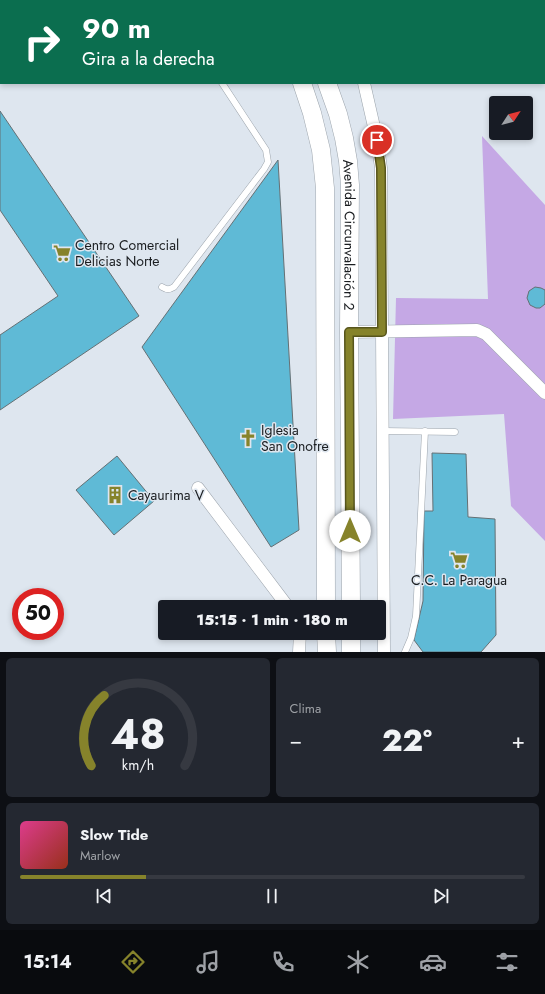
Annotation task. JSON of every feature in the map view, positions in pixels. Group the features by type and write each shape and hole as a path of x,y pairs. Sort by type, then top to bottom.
{"main road":[{"name":"Avenida Circunvalación 2","path":"302,84 322,150 324,188 326,600"},
{"name":"Avenida Circunvalación 2","path":"327,84 338,114 348,161 350,186 349,332 351,600"},
{"path":"326,640 327,652"},
{"path":"351,640 351,652"}],"street":[{"path":"364,84 377,140 381,168 384,652"},
{"path":"349,332 477,330 486,334 545,393"},
{"path":"198,488 283,600"},
{"path":"299,652 300,640"}],"lane":[{"path":"162,287 170,290 174,287 268,162 266,150 262,143 223,84"},
{"path":"383,431 455,432"},
{"path":"405,652 411,638 416,616 425,431"}],"shaded area":[{"path":"482,136 545,205 545,541 511,506 504,414 393,419 396,298 488,299"}],"building":[{"name":"Centro Comercial Delicias Norte","path":"0,111 139,316 0,410 0,335 58,296 0,210"},
{"name":"Iglesia San Onofre","path":"278,160 299,530 271,547 142,347"},
{"path":"535,287 545,290 545,304 540,308 530,305 527,298 529,291"},
{"name":"C.C. La Paragua","path":"432,453 466,454 468,517 495,519 496,635 481,652 423,652 414,640 423,601 424,511 433,511"},
{"name":"Cayaurima V","path":"117,456 154,501 114,535 76,490"}],"place":[{"name":"Centro Comercial Delicias Norte","path":"62,253"},
{"name":"Iglesia San Onofre","path":"248,438"},
{"name":"Cayaurima V","path":"115,495"},
{"name":"C.C. La Paragua","path":"459,560"}],"route":[{"path":"350,531 349,332 382,332 381,168 377,140"}]}
